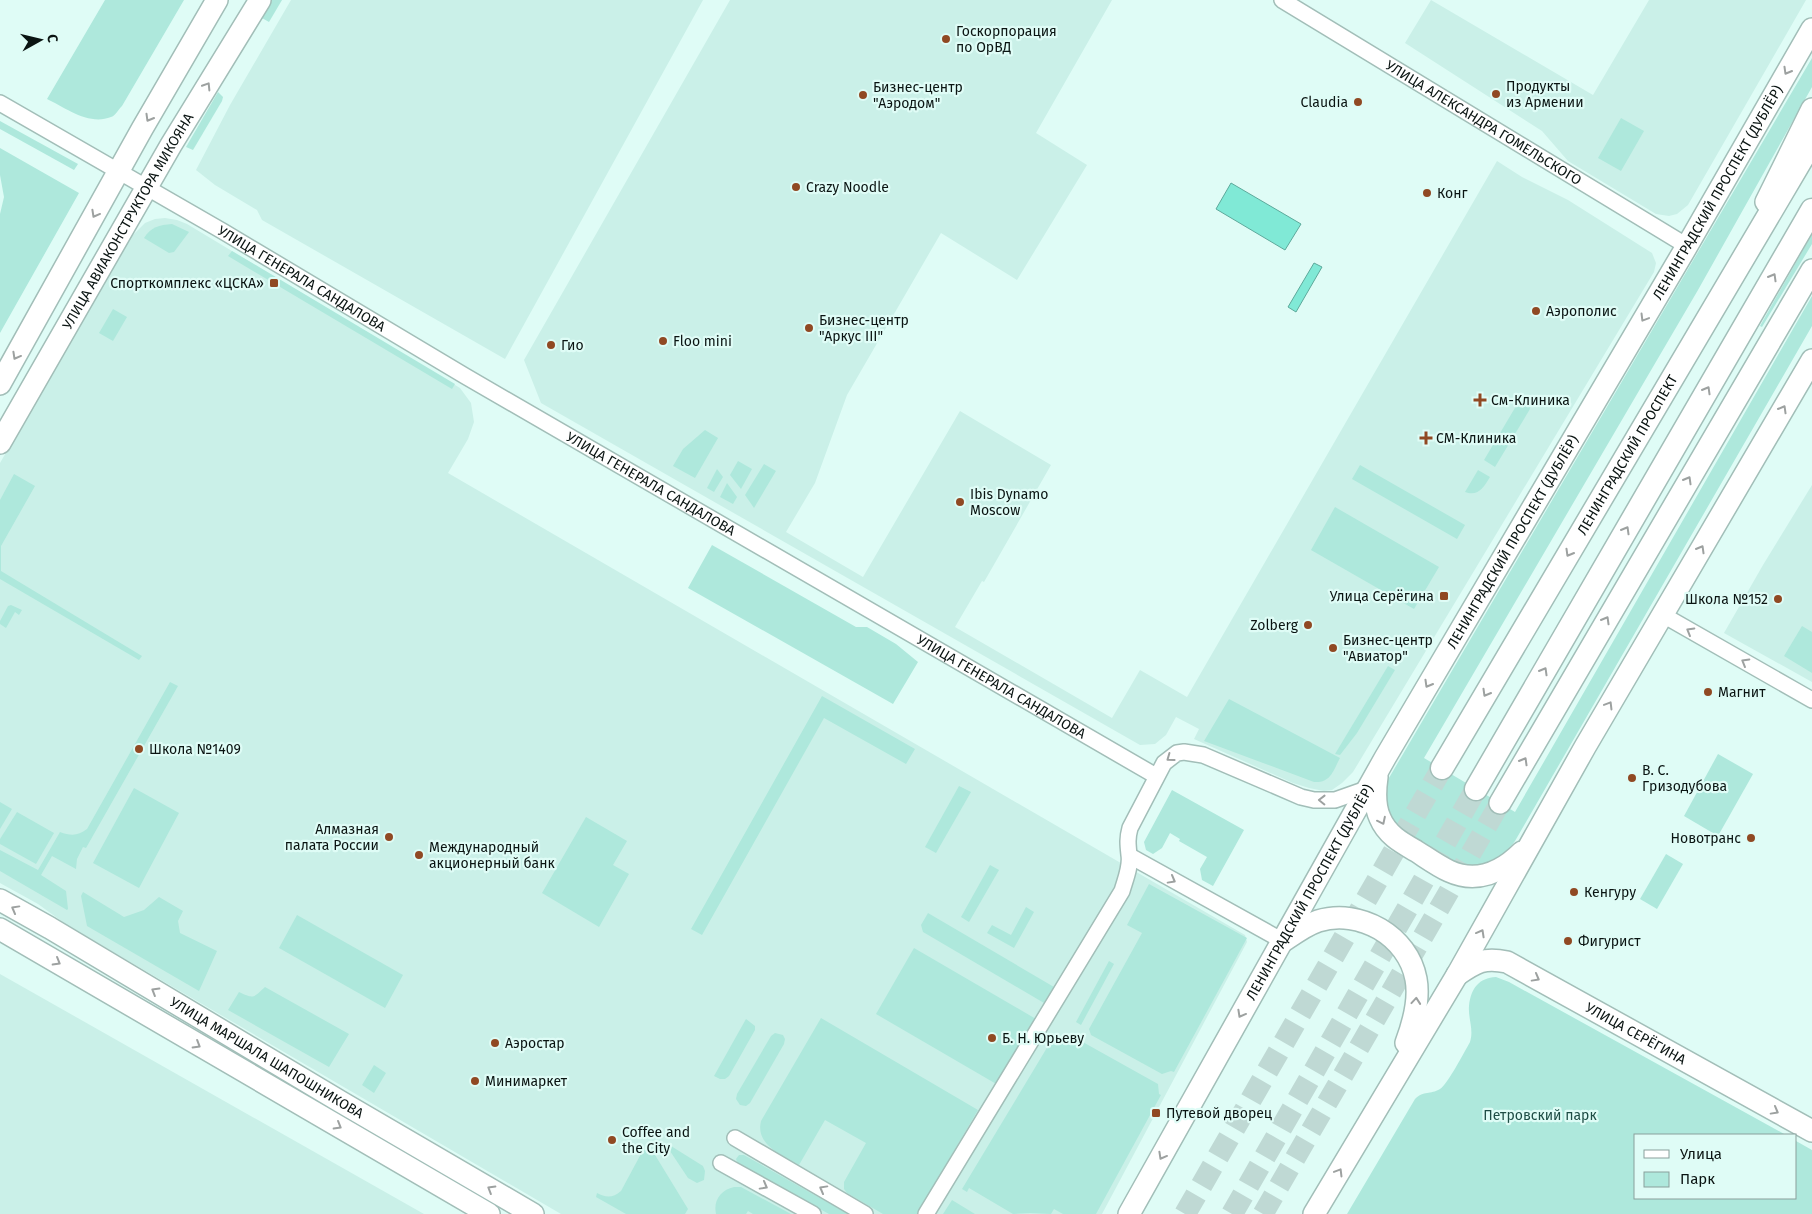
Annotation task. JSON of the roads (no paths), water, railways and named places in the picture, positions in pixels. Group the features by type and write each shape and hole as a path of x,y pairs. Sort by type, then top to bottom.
{"main road":[{"path":"0,384 217,0"},
{"name":"УЛИЦА АВИАКОНСТРУКТОРА МИКОЯНА","path":"0,443 146,187 260,0"},
{"name":"ЛЕНИНГРАДСКИЙ ПРОСПЕКТ (ДУБЛЁР)","path":"1129,1214 1385,758 1687,246 1812,29"},
{"path":"1718,300 1812,108"},
{"name":"ЛЕНИНГРАДСКИЙ ПРОСПЕКТ","path":"1442,768 1812,142"},
{"path":"1476,789 1812,210"},
{"path":"1500,803 1812,270"},
{"path":"1314,1214 1457,975 1585,747 1812,360"},
{"path":"1385,758 1376,777 1375,792 1380,818 1386,829 1396,839 1449,872 1462,876 1487,875 1501,870 1532,842"},
{"name":"УЛИЦА МАРШАЛА ШАПОШНИКОВА","path":"0,900 533,1214"},
{"path":"1282,941 1318,921 1332,918 1348,918 1380,929 1394,939 1404,951 1412,964 1416,980 1417,999 1409,1036 1392,1081"},
{"name":"УЛИЦА МАРШАЛА ШАПОШНИКОВА","path":"0,929 489,1214"},
{"name":"УЛИЦА СЕРЁГИНА","path":"1457,975 1476,962 1492,959 1507,962 1812,1131"}],"street":[{"name":"УЛИЦА АЛЕКСАНДРА ГОМЕЛЬСКОГО","path":"1282,0 1687,246"},
{"name":"УЛИЦА ГЕНЕРАЛА САНДАЛОВА","path":"0,103 465,376 1156,776"},
{"path":"1662,615 1812,700"},
{"path":"926,1214 1122,891 1130,856 1127,838 1130,828 1164,763 1177,753 1184,752 1203,755 1301,797 1314,800 1335,800 1368,788"},
{"path":"1130,856 1282,941"},
{"path":"735,1138 865,1214"},
{"path":"721,1163 813,1214"}],"tunnel":[{"path":"1185,1214 1442,768"},
{"path":"1232,1214 1476,789"},
{"path":"1263,1214 1500,803"}],"place":[{"name":"Госкорпорация по ОрВД","path":"946,39"},
{"name":"Продукты из Армении","path":"1496,94"},
{"name":"Бизнес-центр \"Аэродом\"","path":"863,95"},
{"name":"Claudia","path":"1358,102"},
{"name":"Crazy Noodle","path":"796,187"},
{"name":"Конг","path":"1427,193"},
{"name":"Спорткомплекс «ЦСКА»","path":"274,283"},
{"name":"Аэрополис","path":"1536,311"},
{"name":"Бизнес-центр \"Аркус III\"","path":"809,328"},
{"name":"Floo mini","path":"663,341"},
{"name":"Гио","path":"551,345"},
{"name":"См-Клиника","path":"1480,400"},
{"name":"СМ-Клиника","path":"1426,438"},
{"name":"Ibis Dynamo Moscow","path":"960,502"},
{"name":"Улица Серёгина","path":"1444,596"},
{"name":"Школа №152","path":"1778,599"},
{"name":"Zolberg","path":"1308,625"},
{"name":"Бизнес-центр \"Авиатор\"","path":"1333,648"},
{"name":"Магнит","path":"1708,692"},
{"name":"Школа №1409","path":"139,749"},
{"name":"В. С. Гризодубова","path":"1632,778"},
{"name":"Алмазная палата России","path":"389,837"},
{"name":"Новотранс","path":"1751,838"},
{"name":"Международный акционерный банк","path":"419,855"},
{"name":"Кенгуру","path":"1574,892"},
{"name":"Фигурист","path":"1568,941"},
{"name":"Б. Н. Юрьеву","path":"992,1038"},
{"name":"Аэростар","path":"495,1043"},
{"name":"Минимаркет","path":"475,1081"},
{"name":"Путевой дворец","path":"1156,1113"},
{"name":"Coffee and the City","path":"612,1140"}],"park label":[{"name":"Петровский парк","path":"1540,1115"}]}
